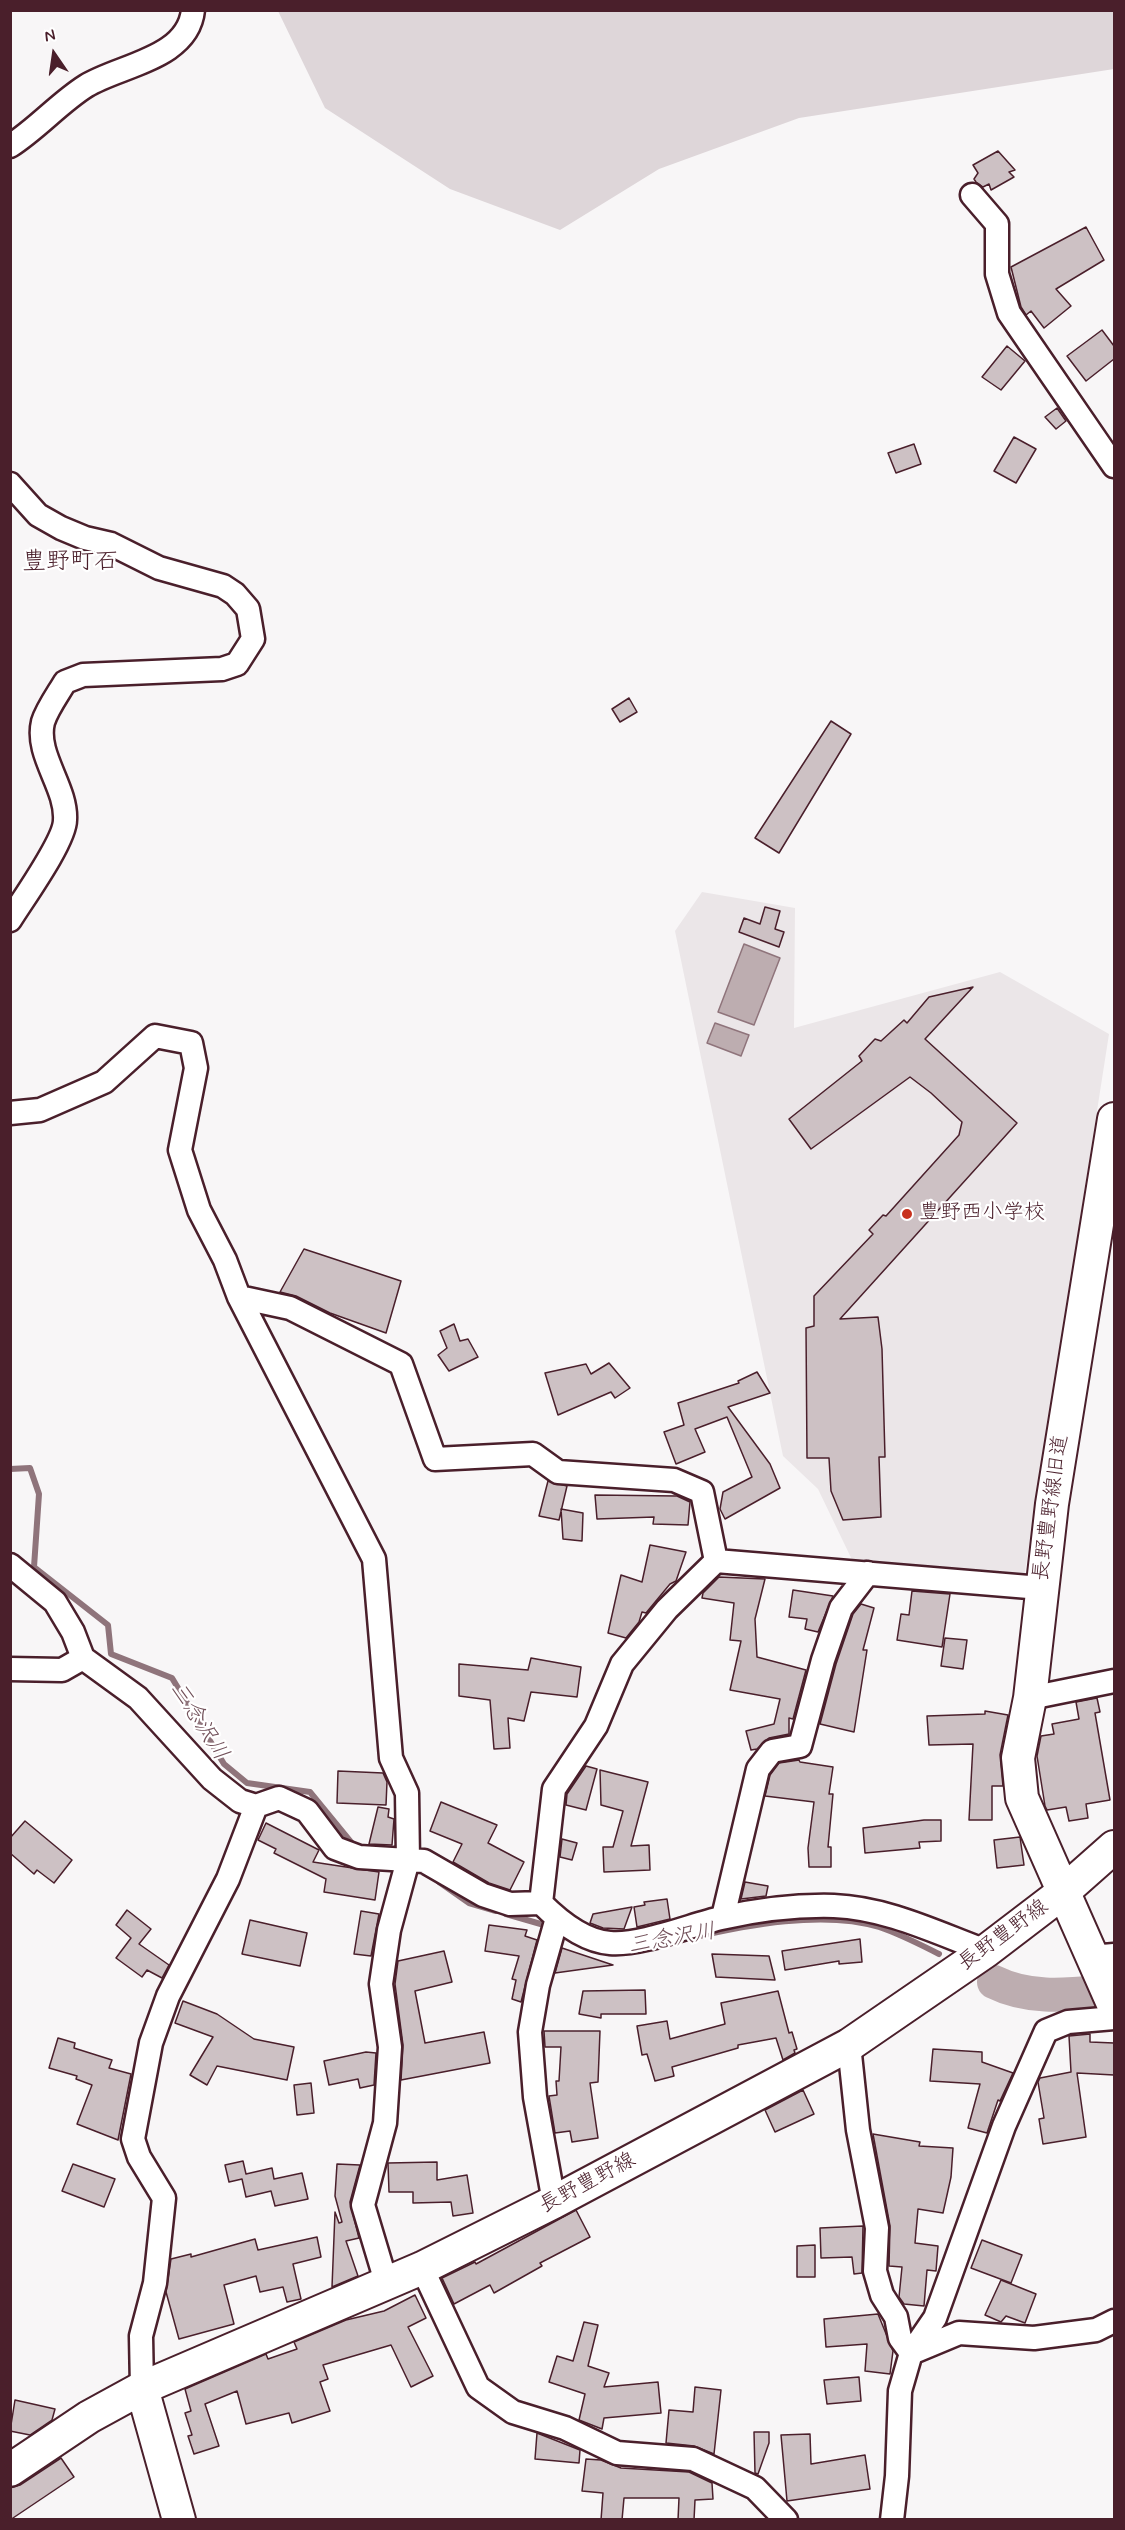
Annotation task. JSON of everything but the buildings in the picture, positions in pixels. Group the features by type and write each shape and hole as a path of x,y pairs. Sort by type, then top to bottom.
{"main road":[{"name":"長野豊野線旧道","path":"1114,1119 1053,1492 1030,1698 1018,1758 1022,1797 1062,1893 1101,1961 1114,2009"},
{"name":"長野豊野線","path":"10,2470 89,2417 142,2388 422,2268 554,2202 849,2045 986,1951 1062,1893 1114,1847"},
{"path":"142,2388 180,2520"}],"street":[{"path":"10,146 57,105 88,84 153,57 175,43 187,32 193,10"},
{"path":"972,195 997,224 997,274 1009,313 1114,466"},
{"path":"10,484 38,515 61,528 85,538 111,543 159,568 209,581 229,590 248,609 253,639 237,664 222,669 83,675 65,682 43,723 44,747 65,809 66,822 53,850 10,920"},
{"path":"10,1113 40,1110 104,1082 155,1036 191,1044 196,1068 180,1150 199,1210 225,1260 239,1297 374,1559 391,1758 407,1793 408,1860 389,1930 381,1984 390,2046 385,2123 363,2205 387,2284"},
{"path":"239,1297 290,1308 401,1364 435,1459 533,1454 558,1472 674,1480 702,1492 716,1561"},
{"path":"554,2202 535,2097 530,2032 551,1920 554,1789 596,1726 622,1664 667,1609 716,1561 1041,1588"},
{"path":"10,1565 55,1602 73,1632 83,1658 138,1698 212,1779 240,1801 256,1806 279,1798 307,1811 335,1848 359,1857 424,1861 483,1895 551,1920 589,1938 611,1944 657,1935 723,1917 796,1906 868,1908 986,1951"},
{"path":"723,1917 758,1769 772,1751 800,1746 823,1660 841,1608 868,1573"},
{"path":"10,1669 62,1670 83,1658"},
{"path":"1030,1698 1114,1681"},
{"path":"142,2388 141,2336 155,2283 164,2198 139,2157 133,2139 151,2043 168,1996 228,1879 256,1806"},
{"path":"892,2520 897,2476 900,2391 911,2353 935,2318 1004,2126 1047,2031 1068,2022 1114,2009"},
{"path":"849,2045 858,2130 877,2229 875,2271 882,2295 897,2317 900,2338 911,2353"},
{"path":"422,2268 478,2387 513,2412 566,2428 617,2453 693,2459 755,2488 786,2520"},
{"path":"911,2353 959,2333 1034,2338 1096,2330 1114,2321"}],"shaded area":[{"path":"278,11 1114,11 1114,69 799,118 659,169 560,230 450,189 325,108"},
{"name":"豊野西小学校","path":"702,892 795,908 794,1028 1000,972 1109,1034 1024,1578 855,1566 818,1489 783,1456 675,931"},
{"path":"744,944 780,958 754,1025 718,1012"},
{"path":"715,1023 749,1035 741,1056 707,1043"}],"waterway":[{"name":"三念沢川","path":"10,1469 30,1468 39,1494 34,1567 108,1625 111,1654 172,1678 224,1764 247,1783 310,1792 355,1847"},
{"name":"三念沢川","path":"439,1882 469,1903 496,1911"},
{"name":"三念沢川","path":"506,1914 551,1927"},
{"name":"三念沢川","path":"691,1938 760,1924 834,1920 879,1927 939,1954"},
{"name":"三念沢川","path":"994,1982 1008,1988 1038,1994 1114,1991"}],"place":[{"name":"豊野西小学校","path":"907,1214"}],"district":[{"name":"豊野町石","path":"70,563"}]}
